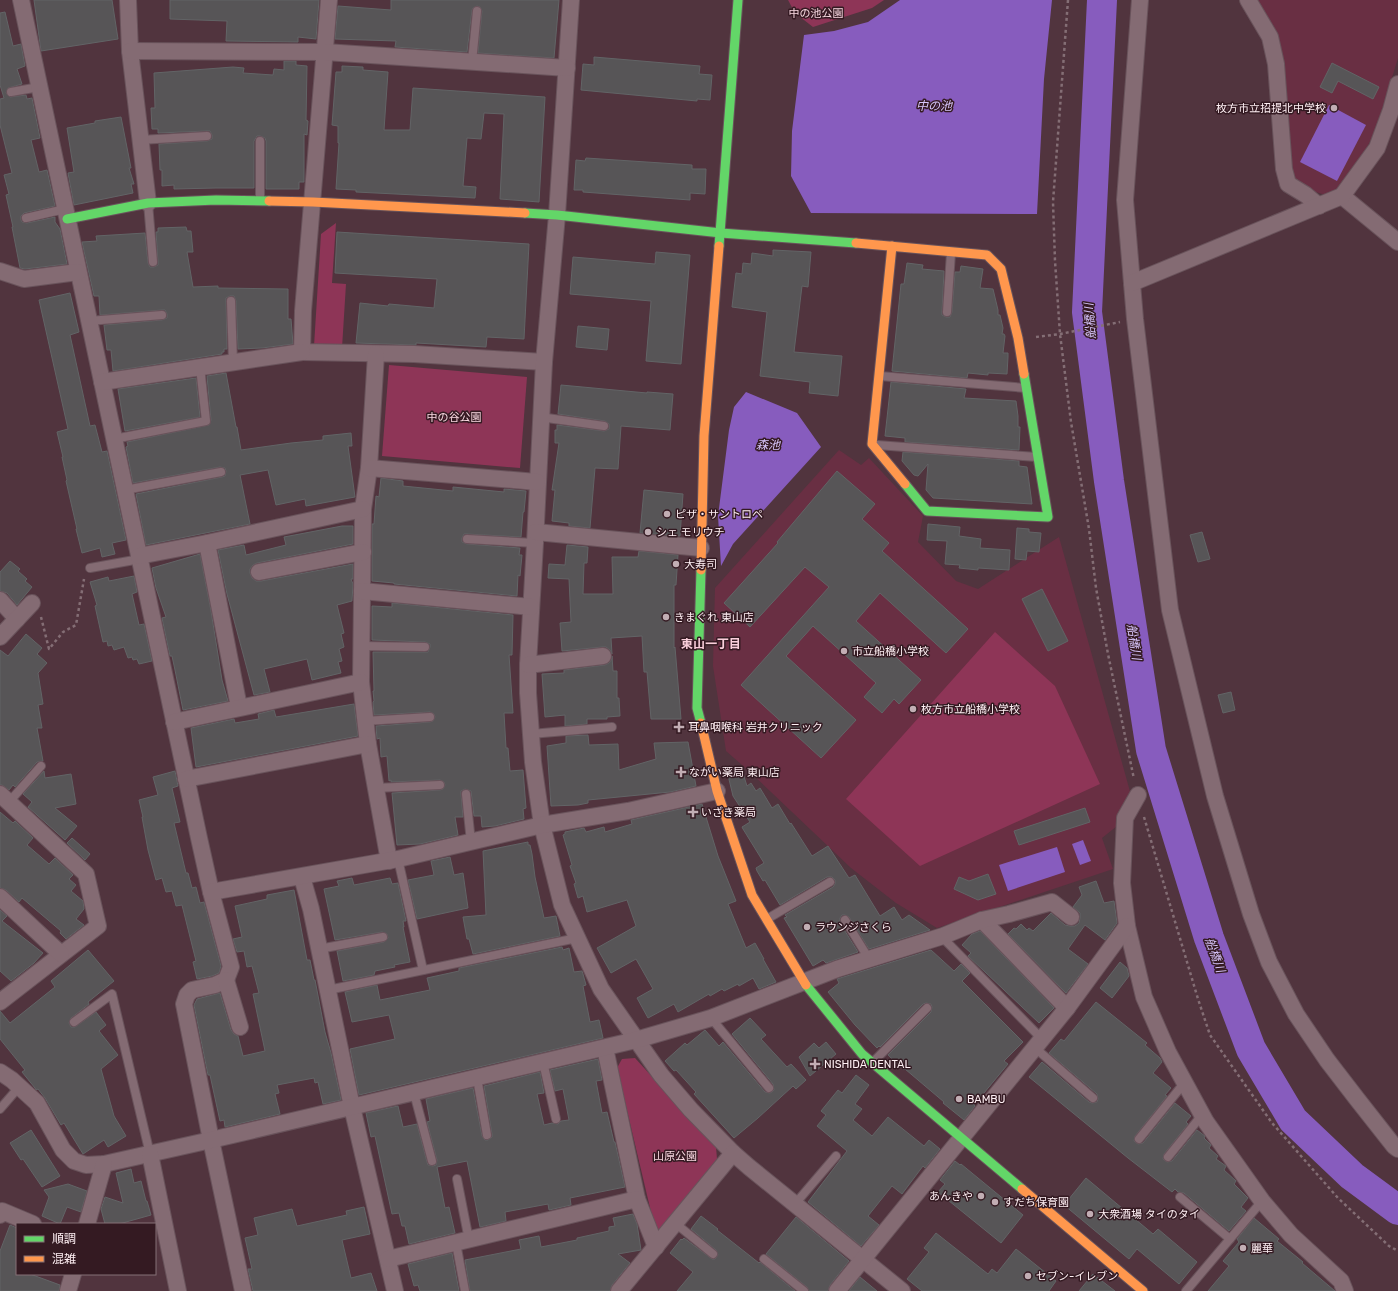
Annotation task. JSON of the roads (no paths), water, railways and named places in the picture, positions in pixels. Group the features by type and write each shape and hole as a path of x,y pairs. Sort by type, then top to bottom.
{"street":[{"path":"21,0 186,779 211,892 231,967 226,980 240,1027"},
{"path":"128,0 130,51 148,203"},
{"path":"302,352 303,311 330,0"},
{"path":"571,0 557,215 540,417 528,665 528,693 533,762 542,825 562,905 601,989 661,1075 691,1110 734,1153 902,1291"},
{"path":"738,0 704,436 697,708 717,791 752,895 804,983 862,1054 1143,1291"},
{"path":"1140,0 1125,200 1132,283 1170,610 1215,796 1249,906 1269,962 1296,1014 1336,1071 1397,1145"},
{"path":"1248,0 1270,37 1276,64 1284,169 1288,184 1306,195 1319,206"},
{"path":"130,51 325,52 567,68"},
{"path":"1132,283 1342,196 1377,148 1391,110 1398,84"},
{"path":"1342,196 1398,242"},
{"path":"66,214 148,203 216,200 313,202 557,215 721,233 892,246 987,256 1001,268 1018,338 1048,517 927,511 872,444 892,246"},
{"path":"0,271 24,279 78,272"},
{"path":"102,382 302,352 414,354 544,362"},
{"path":"376,354 369,468 363,509 361,682 368,744 376,788 394,860"},
{"path":"369,468 538,482"},
{"path":"140,558 363,509"},
{"path":"535,538 702,548"},
{"path":"207,543 239,707"},
{"path":"260,572 363,552"},
{"path":"362,591 531,607"},
{"path":"0,600 17,618"},
{"path":"0,637 17,618 36,607"},
{"path":"528,665 603,656"},
{"path":"174,722 361,682"},
{"path":"186,779 368,744"},
{"path":"211,892 394,860 542,825 628,811 717,791"},
{"path":"1138,795 1125,818 1122,883 1127,926 1144,997 1168,1052 1202,1115 1262,1201 1291,1235 1341,1281 1345,1291"},
{"path":"2,996 98,926 86,874 4,798"},
{"path":"302,877 328,990 352,1107 395,1291"},
{"path":"0,897 61,954"},
{"path":"0,1072 12,1080 37,1104 63,1150 74,1161 86,1165 104,1164 414,1093 636,1040 711,1018 837,970 941,936 982,920 1052,902 1070,917"},
{"path":"982,920 1067,1008"},
{"path":"837,1291 1067,1008 1127,926"},
{"path":"226,980 215,985 192,990 187,995 184,1004 211,1140 244,1291"},
{"path":"605,1048 637,1199 656,1247"},
{"path":"618,1291 734,1153"},
{"path":"150,1154 178,1291"},
{"path":"87,1223 104,1164"},
{"path":"388,1259 637,1199"},
{"path":"0,1215 2,1211 31,1223"},
{"path":"68,1291 73,1275"}],"lane":[{"path":"472,62 477,11"},
{"path":"11,92 39,86"},
{"path":"140,140 207,136"},
{"path":"260,141 260,201"},
{"path":"148,203 153,262"},
{"path":"26,218 66,214"},
{"path":"947,312 951,252"},
{"path":"231,301 233,362"},
{"path":"89,321 162,315"},
{"path":"114,438 206,421 200,367"},
{"path":"879,376 1026,388"},
{"path":"540,417 604,426"},
{"path":"872,444 1038,457"},
{"path":"125,490 222,472"},
{"path":"467,539 535,538"},
{"path":"90,568 140,558"},
{"path":"362,646 425,647"},
{"path":"365,721 430,717"},
{"path":"531,734 612,727"},
{"path":"4,798 41,766"},
{"path":"376,788 440,785"},
{"path":"466,794 471,842"},
{"path":"394,860 423,970"},
{"path":"767,920 830,882"},
{"path":"845,920 869,959"},
{"path":"941,936 1038,1043 1093,1098"},
{"path":"319,949 383,937"},
{"path":"328,990 577,938"},
{"path":"74,1022 112,994 150,1154"},
{"path":"872,1062 928,1008"},
{"path":"711,1018 769,1088"},
{"path":"543,1062 556,1119"},
{"path":"477,1078 487,1135"},
{"path":"1140,1139 1185,1082"},
{"path":"0,1109 20,1087"},
{"path":"414,1093 432,1161"},
{"path":"1168,1157 1202,1115"},
{"path":"795,1204 836,1156"},
{"path":"456,1179 465,1291"},
{"path":"1180,1197 1230,1239"},
{"path":"1186,1291 1262,1201"},
{"path":"675,1223 713,1254"},
{"path":"764,1259 804,1291"}],"water":[{"name":"中の池","path":"900,0 1052,0 1044,79 1037,214 811,213 791,176 792,131 804,35 834,31 868,22"},
{"path":"1329,105 1366,125 1337,181 1300,162"},
{"name":"森池","path":"746,392 797,413 821,447 733,544 721,566 718,516 729,430 734,407"},
{"path":"1083,840 1091,861 1080,865 1072,844"},
{"path":"1057,847 1065,872 1008,891 999,865"}],"waterway":[{"name":"船橋川","path":"1102,0 1087,312 1109,481 1151,750 1209,938 1251,1049 1293,1120 1352,1176 1398,1210"}],"place":[{"name":"枚方市立招提北中学校","path":"1334,108"},
{"name":"ピザ・サントロペ","path":"667,514"},
{"name":"シェ モリウチ","path":"648,532"},
{"name":"大寿司","path":"676,564"},
{"name":"きまぐれ 東山店","path":"666,617"},
{"name":"市立船橋小学校","path":"844,651"},
{"name":"枚方市立船橋小学校","path":"913,709"},
{"name":"耳鼻咽喉科 岩井クリニック","path":"679,727"},
{"name":"ながい薬局 東山店","path":"681,772"},
{"name":"いざき薬局","path":"693,812"},
{"name":"ラウンジさくら","path":"807,927"},
{"name":"NISHIDA DENTAL","path":"815,1064"},
{"name":"BAMBU","path":"959,1099"},
{"name":"あんきや","path":"981,1196"},
{"name":"すだち保育園","path":"995,1202"},
{"name":"大衆酒場 タイのタイ","path":"1090,1214"},
{"name":"麗華","path":"1243,1248"},
{"name":"セブン-イレブン","path":"1028,1276"}],"district":[{"name":"東山一丁目","path":"711,644"}],"park label":[{"name":"中の池公園","path":"816,13"},
{"name":"中の谷公園","path":"454,417"},
{"name":"山原公園","path":"675,1156"}]}
